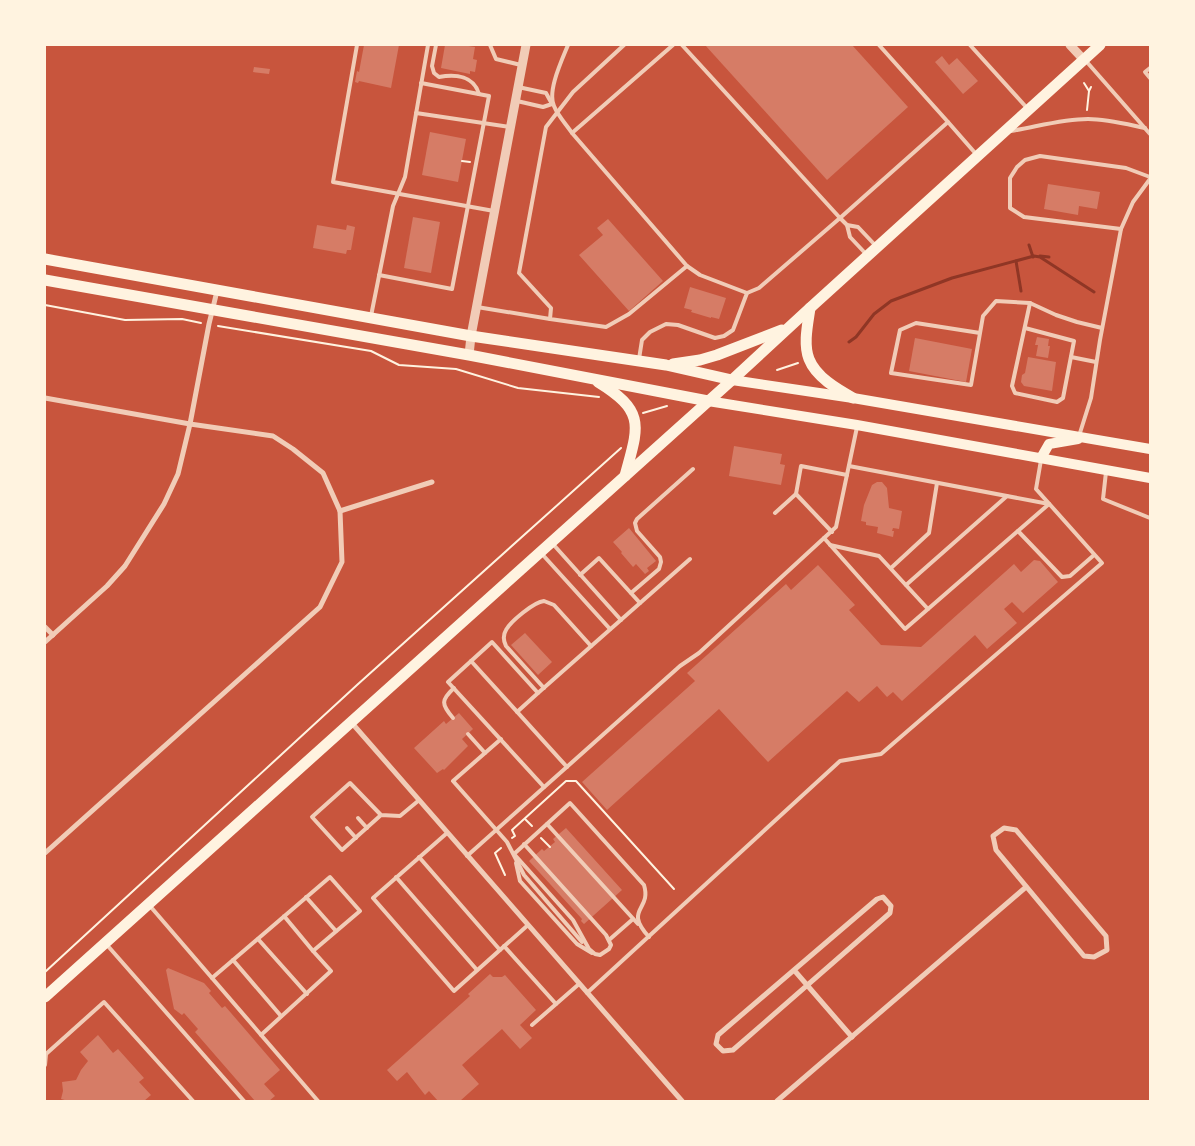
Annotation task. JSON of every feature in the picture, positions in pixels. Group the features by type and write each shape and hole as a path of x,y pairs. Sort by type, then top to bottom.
{"main road":[{"path":"45,997 732,380 1100,45"},
{"path":"45,259 471,336 666,365 732,380 853,398 1150,448"},
{"path":"45,280 1150,478"},
{"path":"810,308 807,344 809,359 818,372 835,388 853,398"},
{"path":"666,365 700,360 717,355 788,328"},
{"path":"592,379 614,392 634,416 635,437 625,476"},
{"path":"1041,458 1049,444 1083,437"}],"street":[{"path":"470,355 471,336 514,100 526,45"},
{"path":"1070,45 1084,60"},
{"path":"45,642 125,566 146,536 164,504 178,474 217,291"},
{"path":"45,398 190,424 273,436 323,473 340,511 342,562 320,607 45,853"},
{"path":"340,511 432,482"},
{"path":"45,627 52,635"},
{"path":"351,722 682,1101"},
{"path":"1004,828 1016,830 1106,936 1107,950 1094,957 1084,956 1026,887 996,850 993,836 1004,828"},
{"path":"777,1101 1026,887"},
{"path":"883,898 891,906 890,913 733,1050 723,1051 716,1044 718,1035 794,970 877,899 883,898"},
{"path":"794,970 852,1036"}],"lane":[{"path":"357,45 333,182 494,211"},
{"path":"370,317 393,206 400,193 405,176 428,45"},
{"path":"436,45 432,66 434,74 439,77 450,75 466,78 477,88 479,94"},
{"path":"490,45 496,59 521,65"},
{"path":"552,104 555,74 568,45"},
{"path":"550,319 550,308 519,274 546,127 573,92 624,45"},
{"path":"572,133 673,45"},
{"path":"682,45 847,225 850,237 867,256"},
{"path":"879,45 978,156"},
{"path":"970,45 1029,110"},
{"path":"1084,60 1150,134"},
{"path":"1150,68 1145,72 1150,78"},
{"path":"379,275 452,289 489,96 421,83"},
{"path":"517,86 546,93 572,133 687,266 700,275 747,293 759,288 948,122"},
{"path":"514,100 542,107 552,104"},
{"path":"416,113 510,127"},
{"path":"1004,132 1068,120 1087,119 1108,120 1145,128"},
{"path":"1083,437 1121,228 1133,202 1150,178 1126,168 1040,156 1025,160 1017,167 1010,178 1010,208 1024,217 1121,228"},
{"path":"847,225 858,227 877,247"},
{"path":"477,307 606,327 629,314 687,266"},
{"path":"639,361 642,340 650,332 666,324 678,325 715,338 724,336 732,330 747,293"},
{"path":"980,333 916,323 900,330 891,373 971,386 983,316 996,301 1030,303 1070,320 1102,328"},
{"path":"1025,328 1074,341 1062,398 1057,402 1015,393 1012,386 1030,303"},
{"path":"1071,357 1096,362"},
{"path":"467,856 680,666 699,653 836,528 857,425"},
{"path":"587,993 840,761 881,754 1102,564 1036,489 1041,458"},
{"path":"775,513 796,494 801,466 847,475"},
{"path":"849,466 1049,504"},
{"path":"631,593 661,566 660,557 635,528 637,519 693,469"},
{"path":"1106,470 1103,499 1150,518"},
{"path":"890,568 929,533 937,483"},
{"path":"796,494 832,532"},
{"path":"906,585 1007,496"},
{"path":"824,538 905,629 1049,504"},
{"path":"1018,531 1057,574 1062,577 1070,576 1094,555"},
{"path":"551,542 621,620"},
{"path":"830,545 879,556 928,609"},
{"path":"540,552 610,629"},
{"path":"580,574 599,558 640,603"},
{"path":"517,712 690,559"},
{"path":"544,688 506,646 504,641 506,631 516,620 539,601 549,602 554,605 591,646"},
{"path":"538,693 492,642 448,682 544,787"},
{"path":"471,661 567,767"},
{"path":"453,718 446,710 444,704 445,698 454,688"},
{"path":"468,734 485,753"},
{"path":"500,739 453,781 507,842 524,875 595,954"},
{"path":"381,815 342,850 312,817 350,783 381,815 400,816 418,800"},
{"path":"337,795 341,800"},
{"path":"514,854 570,803 644,885 645,898 637,920 639,926"},
{"path":"326,805 330,810"},
{"path":"358,818 367,828"},
{"path":"547,824 649,937"},
{"path":"347,828 356,838"},
{"path":"446,833 373,898 454,991 528,925"},
{"path":"514,854 520,881 578,944 587,951 600,955 609,950 609,940 524,844"},
{"path":"514,854 574,920 589,949"},
{"path":"419,857 500,950"},
{"path":"212,978 330,877 360,911 313,951"},
{"path":"396,877 477,970"},
{"path":"306,897 336,931"},
{"path":"148,904 318,1101"},
{"path":"261,1034 331,972 284,916"},
{"path":"609,940 633,919"},
{"path":"258,939 306,994"},
{"path":"106,943 244,1101"},
{"path":"504,946 556,1004"},
{"path":"233,960 281,1016"},
{"path":"532,1025 579,984"},
{"path":"45,1065 46,1054 104,1002 193,1101"}],"path":[{"path":"1084,83 1088,91 1087,113"},
{"path":"1088,91 1091,87"},
{"path":"777,370 803,362"},
{"path":"641,414 667,406"},
{"path":"505,875 495,853 514,836 512,830 566,781 576,781 674,889"}],"building":[{"path":"364,45 399,45 391,88 359,81 358,83 355,82 357,71 359,72"},
{"path":"445,45 475,47 473,59 477,60 475,72 470,71 470,74 441,68"},
{"path":"705,45 852,45 908,107 827,180"},
{"path":"942,56 949,65 957,58 978,81 963,94 935,62"},
{"path":"254,67 270,69 269,74 253,72"},
{"path":"430,132 466,139 458,182 422,175"},
{"path":"1048,184 1100,192 1097,209 1079,206 1078,215 1044,209"},
{"path":"413,217 440,222 431,273 404,268"},
{"path":"608,219 663,281 629,311 579,255 603,235 597,228"},
{"path":"317,225 346,230 347,225 355,227 351,250 347,250 346,254 313,248"},
{"path":"690,287 726,298 719,319 691,312 692,310 684,308"},
{"path":"1037,337 1049,339 1048,358 1036,356 1038,345 1035,345"},
{"path":"915,338 972,349 966,382 909,371"},
{"path":"1028,357 1056,362 1052,391 1024,386 1021,382"},
{"path":"734,446 782,454 780,464 785,465 781,485 729,476"},
{"path":"882,482 887,488 889,508 902,511 899,529 893,528 893,537 877,533 878,527 866,525 866,522 861,521 864,505 872,485"},
{"path":"629,528 656,561 647,568 649,571 645,574 636,564 633,567 613,542"},
{"path":"1034,560 1040,561 1058,582 1023,613 1012,602 1004,609 1017,623 987,649 975,635 902,701 893,692 887,697 877,686 859,702 847,691 768,762 719,709 607,810 582,782 695,681 687,673 786,584 791,590 818,565 855,605 849,610 881,645 921,647 1014,564 1021,572"},
{"path":"525,633 552,662 538,675 511,645"},
{"path":"459,713 473,729 462,739 468,746 444,770 437,773 414,748 444,721 446,724"},
{"path":"566,828 622,890 584,924 581,921 582,919 529,861 542,849 544,851 555,842 553,839"},
{"path":"168,968 204,983 211,991 209,993 222,1008 225,1006 280,1070 264,1084 275,1096 269,1101 255,1101 195,1032 198,1029 184,1013 182,1015 174,1009 166,970"},
{"path":"490,974 493,977 505,975 536,1010 520,1025 532,1038 520,1049 502,1029 462,1065 479,1084 460,1101 438,1101 429,1091 425,1095 407,1072 397,1081 387,1070 470,996 468,994"},
{"path":"98,1035 113,1053 118,1049 144,1078 139,1082 151,1095 144,1101 68,1101 61,1099 63,1091 62,1082 76,1080 88,1061 80,1052"}],"waterway":[{"path":"1029,245 1033,257"},
{"path":"849,342 856,337 874,314 891,301 952,278 1034,256 1040,257 1094,292"},
{"path":"1040,256 1049,257"},
{"path":"1016,261 1021,291"}]}
